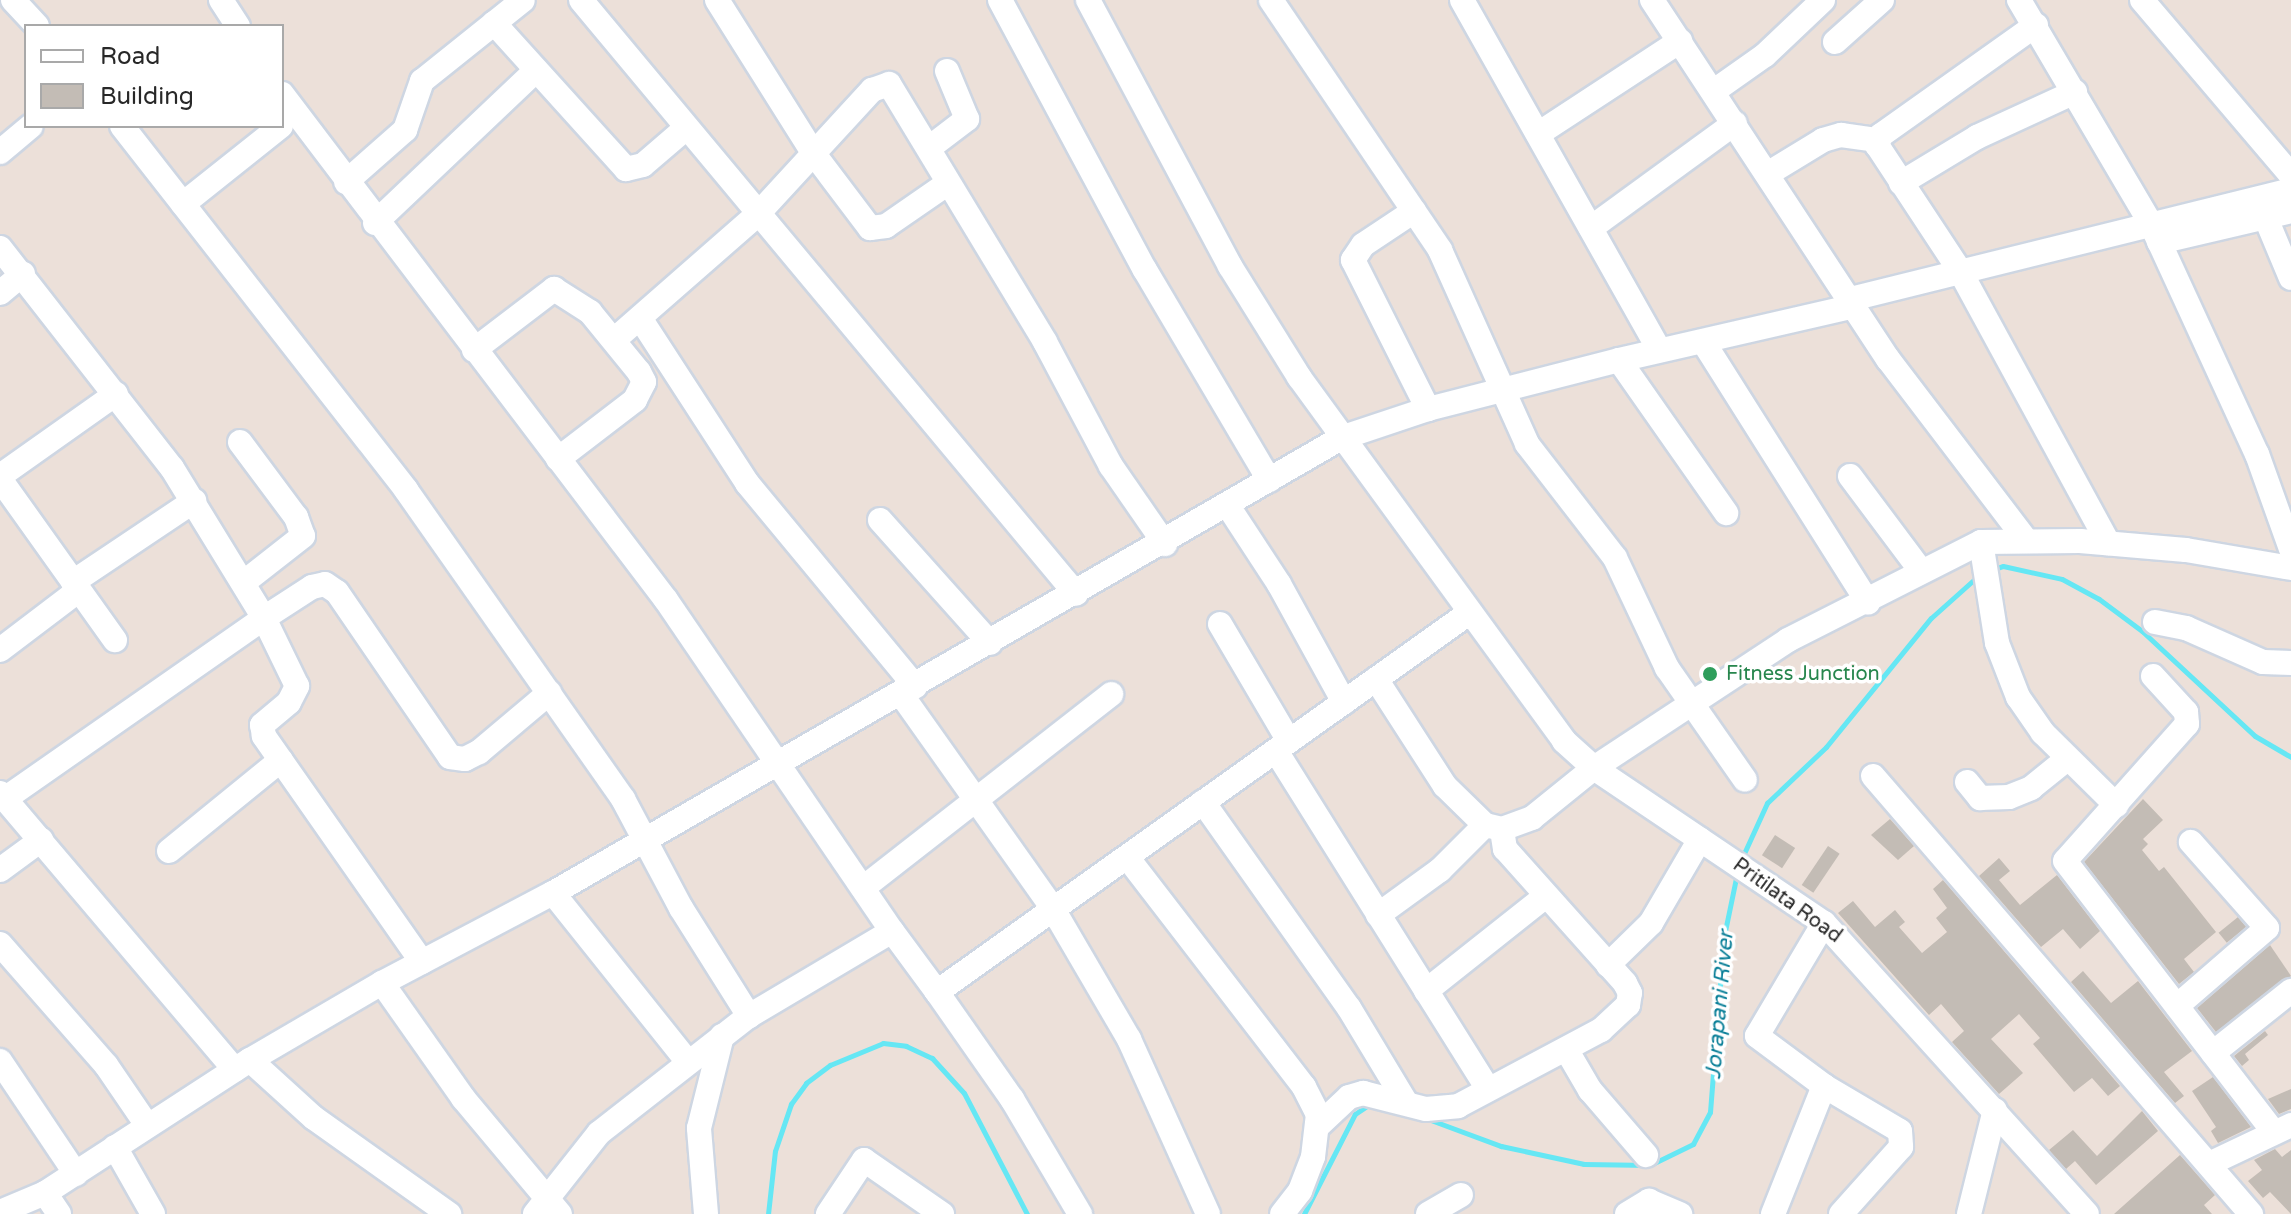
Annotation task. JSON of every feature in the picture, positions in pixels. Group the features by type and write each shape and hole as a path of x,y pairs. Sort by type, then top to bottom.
{"street":[{"path":"13,0 35,24"},
{"path":"221,0 237,24"},
{"path":"346,182 405,130 422,81 523,0"},
{"path":"581,0 757,215 1076,594"},
{"path":"717,0 814,154 870,228 886,226 948,183"},
{"path":"1000,0 1138,257 1269,480"},
{"name":"Pritilata Road","path":"1088,0 1230,266 1341,438 1564,741 1594,768 1824,923 2087,1214"},
{"path":"1271,0 1414,211 1463,295 1502,392 1527,444 1615,558 1660,654 1745,780"},
{"path":"1462,0 1659,350"},
{"path":"1652,0 1769,173 1888,359 2025,539"},
{"path":"1714,91 1765,55 1823,0"},
{"path":"1835,42 1882,0"},
{"path":"2019,0 2155,233 2286,511 2291,549"},
{"path":"2142,0 2291,175"},
{"path":"494,23 626,169 643,165 686,128"},
{"path":"1769,173 1823,140 1841,135 1878,140 2036,25"},
{"path":"1538,134 1680,41"},
{"path":"375,223 536,70"},
{"path":"929,148 967,119 947,71"},
{"path":"614,340 757,215 872,90 889,84 1045,342 1111,466 1165,544"},
{"path":"1901,183 1977,137 2075,92"},
{"path":"286,122 346,182 666,600 892,931 1012,1099 1080,1214"},
{"path":"1591,228 1735,123"},
{"path":"0,152 29,128"},
{"path":"124,128 406,490 549,693 647,837 681,908 749,1016"},
{"path":"183,204 278,128"},
{"path":"1878,140 1879,151 1960,271 2108,543"},
{"path":"0,1212 45,1193 243,1065 382,983 553,893 1165,544 1341,438 1428,409 1659,350 1704,343 1960,271 2155,233 2262,207 2291,190"},
{"path":"2262,207 2291,211"},
{"path":"2262,207 2291,278"},
{"path":"1414,211 1363,245 1353,260 1428,409"},
{"path":"0,248 116,394 194,501 264,618 297,686 289,702 262,725 281,760 422,962"},
{"path":"0,293 23,274"},
{"path":"474,350 554,289 573,297 639,372 642,393 558,459"},
{"path":"640,318 747,483 908,690 975,801 1053,909 1139,1059 1208,1214"},
{"path":"1704,343 1868,602"},
{"path":"1619,360 1726,513"},
{"path":"115,640 0,477 116,394"},
{"path":"240,442 296,517 303,536 243,583"},
{"path":"1850,476 1921,571"},
{"path":"0,650 76,586 194,501"},
{"path":"1228,506 1279,584 1344,702"},
{"path":"880,520 990,643"},
{"path":"1378,915 1494,827 1532,818 1594,768 1694,705 1788,640 1868,602 1921,571 1982,549 2025,539 2108,543 2291,568"},
{"path":"1982,549 1997,643 2018,697 2067,759 2116,805"},
{"path":"449,1214 243,1065 2,796 264,618 312,587 325,584 337,592 450,757 465,759 479,752 549,693"},
{"path":"937,992 1469,613"},
{"path":"2155,622 2186,628 2263,662 2291,663"},
{"path":"1220,624 1283,746 1378,915 1488,1089"},
{"path":"2153,676 2189,720 2065,861 2213,1053 2282,1129 2209,1164"},
{"path":"1318,1126 1349,1097 1363,1093 1445,1111 1601,1030 1628,1005 1630,993 1505,849 1494,827 1445,786 1376,679"},
{"path":"863,888 1111,694"},
{"path":"1967,782 1980,798 2009,797 2031,788 2067,759"},
{"path":"169,851 281,760"},
{"path":"1873,776 2251,1214"},
{"path":"1203,802 1333,983 1405,1101"},
{"path":"0,870 41,840"},
{"path":"1608,965 1651,923 1703,841"},
{"path":"2177,1006 2267,928 2191,842"},
{"path":"1127,857 1304,1087 1318,1114 1318,1126 1300,1191 1282,1214"},
{"path":"553,893 687,1061"},
{"path":"1426,991 1546,896"},
{"path":"1824,923 1757,1036 1824,1086 1893,1126 1903,1139 1841,1214"},
{"path":"382,983 463,1098 547,1208 599,1133 687,1061 749,1016 892,931"},
{"path":"0,944 106,1065 147,1125"},
{"path":"2213,1053 2291,991"},
{"path":"706,1214 699,1128 722,1036"},
{"path":"1566,1049 1590,1090 1646,1155"},
{"path":"0,1061 76,1174"},
{"path":"1776,1213 1824,1086"},
{"path":"1969,1214 1995,1110"},
{"path":"115,1147 153,1214"},
{"path":"828,1214 864,1160 942,1214"},
{"path":"45,1193 59,1214"},
{"path":"1428,1214 1461,1195"},
{"path":"1627,1214 1649,1201 1674,1213"}],"building":[{"path":"2143,799 2163,820 2143,839 2148,844 2142,850 2159,871 2164,867 2216,932 2184,959 2194,972 2179,984 2084,862"},
{"path":"1890,819 1914,846 1898,860 1871,835"},
{"path":"1775,835 1795,848 1782,868 1762,855"},
{"path":"1828,846 1840,854 1813,893 1802,885"},
{"path":"1999,858 2010,871 1999,880 2020,905 2057,875 2100,931 2080,949 2063,929 2041,947 1979,876"},
{"path":"1943,880 2120,1086 2108,1096 2092,1078 2074,1092 2033,1044 2040,1038 2019,1014 1991,1039 2023,1073 1999,1094 1952,1042 1964,1031 1941,1004 1929,1015 1838,913 1853,901 1875,927 1895,910 1905,922 1899,927 1922,953 1947,932 1936,918 1947,908 1933,889"},
{"path":"2238,917 2246,927 2227,943 2219,933"},
{"path":"2270,945 2291,976 2216,1032 2197,1008"},
{"path":"2083,971 2111,1003 2138,981 2192,1051 2164,1072 2184,1096 2175,1103 2071,982"},
{"path":"2265,1031 2268,1035 2245,1054 2249,1060 2242,1066 2234,1056"},
{"path":"2213,1077 2251,1127 2218,1143 2211,1131 2216,1127 2192,1091"},
{"path":"2291,1089 2291,1109 2279,1114 2268,1099"},
{"path":"2142,1111 2158,1131 2096,1185 2075,1161 2066,1169 2049,1150 2073,1130 2097,1156"},
{"path":"2275,1149 2282,1157 2291,1150 2291,1214 2270,1192 2263,1198 2248,1181 2262,1170 2254,1160"},
{"path":"2180,1155 2215,1195 2204,1205 2212,1214 2114,1214"}],"waterway":[{"name":"Jorapani River","path":"1994,569 2003,566 2062,579 2099,599 2142,631 2255,736 2291,757"},
{"name":"Jorapani River","path":"1741,860 1767,803 1826,747 1931,618 1978,576"},
{"name":"Jorapani River","path":"1428,1119 1501,1146 1584,1164 1650,1165 1693,1144 1710,1112 1724,936 1737,873"},
{"name":"Jorapani River","path":"768,1214 775,1151 791,1104 806,1083 830,1065 883,1043 906,1046 932,1058 964,1093 1027,1214"},
{"name":"Jorapani River","path":"1304,1214 1355,1114 1370,1104"}],"place":[{"name":"Fitness Junction","path":"1710,674"}]}
